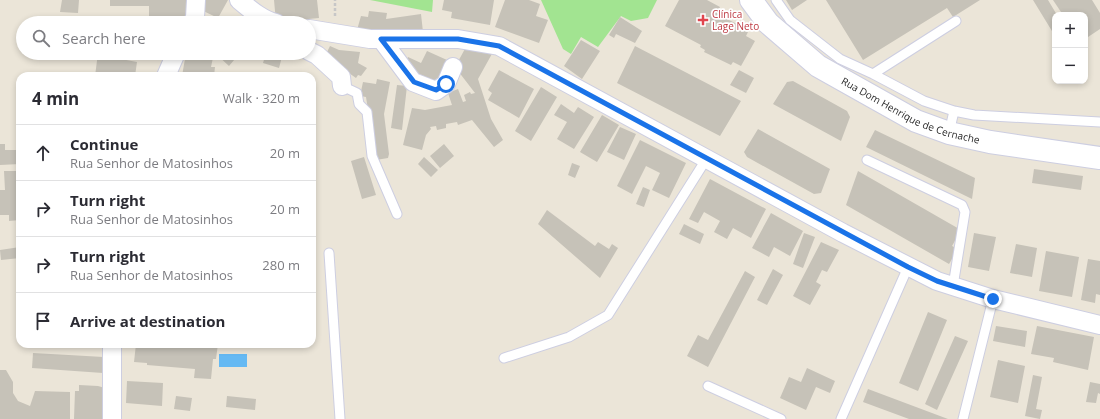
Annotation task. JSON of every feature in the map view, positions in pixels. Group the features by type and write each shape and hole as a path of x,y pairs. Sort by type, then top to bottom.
{"street":[{"path":"195,16 196,0"},
{"name":"Rua Dom Henrique de Cernache","path":"751,0 768,23 818,66 916,121 949,133 990,142 1100,158"},
{"path":"249,4 264,16"},
{"path":"316,30 370,39 458,39 499,46 908,267 937,281 993,299 1100,325"},
{"path":"381,39 414,82 436,90 446,84 453,67"},
{"path":"316,54 341,77 342,86"},
{"path":"168,72 173,60"},
{"path":"112,348 112,419"}],"lane":[{"path":"776,0 790,20 840,59 873,74 924,101 954,111 974,114 1100,122"},
{"path":"873,74 956,21"},
{"path":"342,86 357,93 359,104 367,112 372,156 397,214"},
{"path":"949,133 954,111"},
{"path":"504,358 569,338 608,315 707,158"},
{"path":"867,160 962,205 964,212 954,286"},
{"path":"329,253 340,419"},
{"path":"841,419 908,267"},
{"path":"963,419 993,299"},
{"path":"708,386 782,419"}],"green space":[{"path":"370,0 433,0 432,12"},
{"path":"541,0 657,0 648,18 631,21 621,16 598,47 581,37 571,54 563,49"}],"water":[{"path":"219,354 247,354 247,367 219,367"}],"building":[{"path":"62,0 79,0 78,13 60,12"},
{"path":"110,0 188,0 188,16 149,16 149,6 110,6"},
{"path":"201,0 228,0 219,16 214,16 197,8"},
{"path":"274,0 317,0 319,18 316,18 316,16 275,16"},
{"path":"444,0 494,0 490,25 451,18 452,12 442,10"},
{"path":"505,0 529,0 540,4 536,16 548,20 539,43 495,27"},
{"path":"679,0 707,0 720,7 717,14 745,28 744,30 748,32 746,36 755,41 741,66 733,62 731,65 704,52 705,50 700,47 701,45 665,26"},
{"path":"786,0 807,0 792,10"},
{"path":"826,0 980,0 953,17 947,8 863,60"},
{"path":"1033,0 1048,0 1055,12 1052,12 1052,31"},
{"path":"1053,0 1092,0 1100,13 1100,29 1088,37 1088,12 1061,12"},
{"path":"369,11 387,13 386,19 421,14 423,32 357,30 361,16 368,17"},
{"path":"620,17 642,31 635,43 616,34 614,38 609,35"},
{"path":"581,40 600,51 582,79 564,66"},
{"path":"330,46 339,50 360,52 358,63 367,68 361,76 358,75 356,78 325,56"},
{"path":"635,46 741,101 720,136 617,83"},
{"path":"466,47 493,52 478,79 491,119 503,140 494,147 472,120 458,125 457,122 446,124 446,128 437,130 436,126 430,127 431,129 426,135 422,150 403,145 412,108 425,110 452,105 448,93 458,89 463,102 466,101 464,95 470,92 471,94 475,93 455,67"},
{"path":"427,51 447,60 437,82 404,67 408,57 421,63"},
{"path":"97,60 126,60 137,62 136,72 96,72"},
{"path":"185,60 212,60 211,67 215,67 214,72 183,72"},
{"path":"222,60 234,60 229,66"},
{"path":"264,60 281,60 279,68 263,63"},
{"path":"499,70 534,89 519,118 488,100 492,93 488,90"},
{"path":"739,70 754,78 746,93 730,85"},
{"path":"377,79 390,82 384,114 389,154 388,158 376,160 366,97 360,96 363,82 376,84"},
{"path":"793,81 847,111 850,117 841,141 773,104 787,82"},
{"path":"397,85 407,86 402,130 391,128"},
{"path":"541,87 557,97 531,141 515,131"},
{"path":"561,104 574,113 578,107 594,117 574,149 557,139 567,122 554,115"},
{"path":"602,115 619,125 597,162 580,152"},
{"path":"620,127 636,134 624,160 607,152"},
{"path":"758,129 830,169 821,193 814,194 747,157 744,152"},
{"path":"875,130 975,178 972,199 866,147"},
{"path":"640,140 686,163 669,198 652,190 660,173 646,166 632,194 617,186"},
{"path":"0,144 5,144 5,150 16,150 16,164 0,165"},
{"path":"444,144 454,156 440,168 430,156"},
{"path":"364,157 376,195 362,199 351,161"},
{"path":"424,157 438,170 431,177 418,164"},
{"path":"572,163 580,166 575,178 568,175"},
{"path":"1034,169 1083,176 1081,190 1032,183"},
{"path":"4,171 16,171 16,220 9,221 9,215 0,215 0,190 5,190"},
{"path":"858,171 961,230 952,246 958,249 949,264 846,205"},
{"path":"710,179 766,209 751,238 733,228 727,239 714,232 720,221 704,212 698,223 689,219"},
{"path":"643,187 650,190 644,207 636,204"},
{"path":"547,210 595,246 598,242 609,249 612,244 618,248 600,278 538,224"},
{"path":"771,213 803,231 790,256 774,247 769,257 752,248"},
{"path":"684,224 704,234 700,244 679,234"},
{"path":"804,233 815,237 803,268 793,264"},
{"path":"974,233 996,237 989,271 968,267"},
{"path":"821,242 839,250 827,272 822,270 816,282 821,285 810,305 793,296"},
{"path":"1016,244 1037,248 1032,277 1010,273"},
{"path":"16,248 16,258 1,260 0,250"},
{"path":"1046,251 1079,257 1072,297 1039,291"},
{"path":"1088,259 1100,261 1100,295 1096,294 1095,303 1081,300"},
{"path":"773,269 783,275 767,305 757,300"},
{"path":"745,271 755,277 708,367 687,356 698,335 708,340"},
{"path":"928,312 947,320 918,391 899,383"},
{"path":"996,326 1027,331 1025,347 993,341"},
{"path":"1037,326 1094,337 1088,370 1053,362 1054,358 1031,354"},
{"path":"955,336 968,341 937,410 925,404"},
{"path":"136,348 217,348 216,359 213,359 211,379 194,378 195,369 147,365 147,363 134,362"},
{"path":"33,353 104,357 103,373 32,368"},
{"path":"998,360 1025,366 1018,403 990,397"},
{"path":"807,368 835,381 830,393 816,387 806,410 780,398 789,377 801,382"},
{"path":"0,370 6,370 13,382 13,393 18,401 30,406 35,391 70,392 70,419 0,419"},
{"path":"1033,375 1042,377 1036,409 1042,410 1040,419 1025,416"},
{"path":"127,381 163,383 162,406 126,403"},
{"path":"1090,382 1100,384 1100,394 1098,393 1096,403 1086,402"},
{"path":"79,385 105,388 105,419 74,419 75,391 79,391"},
{"path":"868,389 948,419 909,419 863,402"},
{"path":"176,396 192,398 190,411 174,409"},
{"path":"227,396 256,399 255,410 226,407"}],"place":[{"name":"Clínica Lage Neto","path":"703,20"}],"route":[{"path":"446,84 436,90 414,82 394,58 381,39 444,38 499,46 908,267 937,281 993,299"}]}
